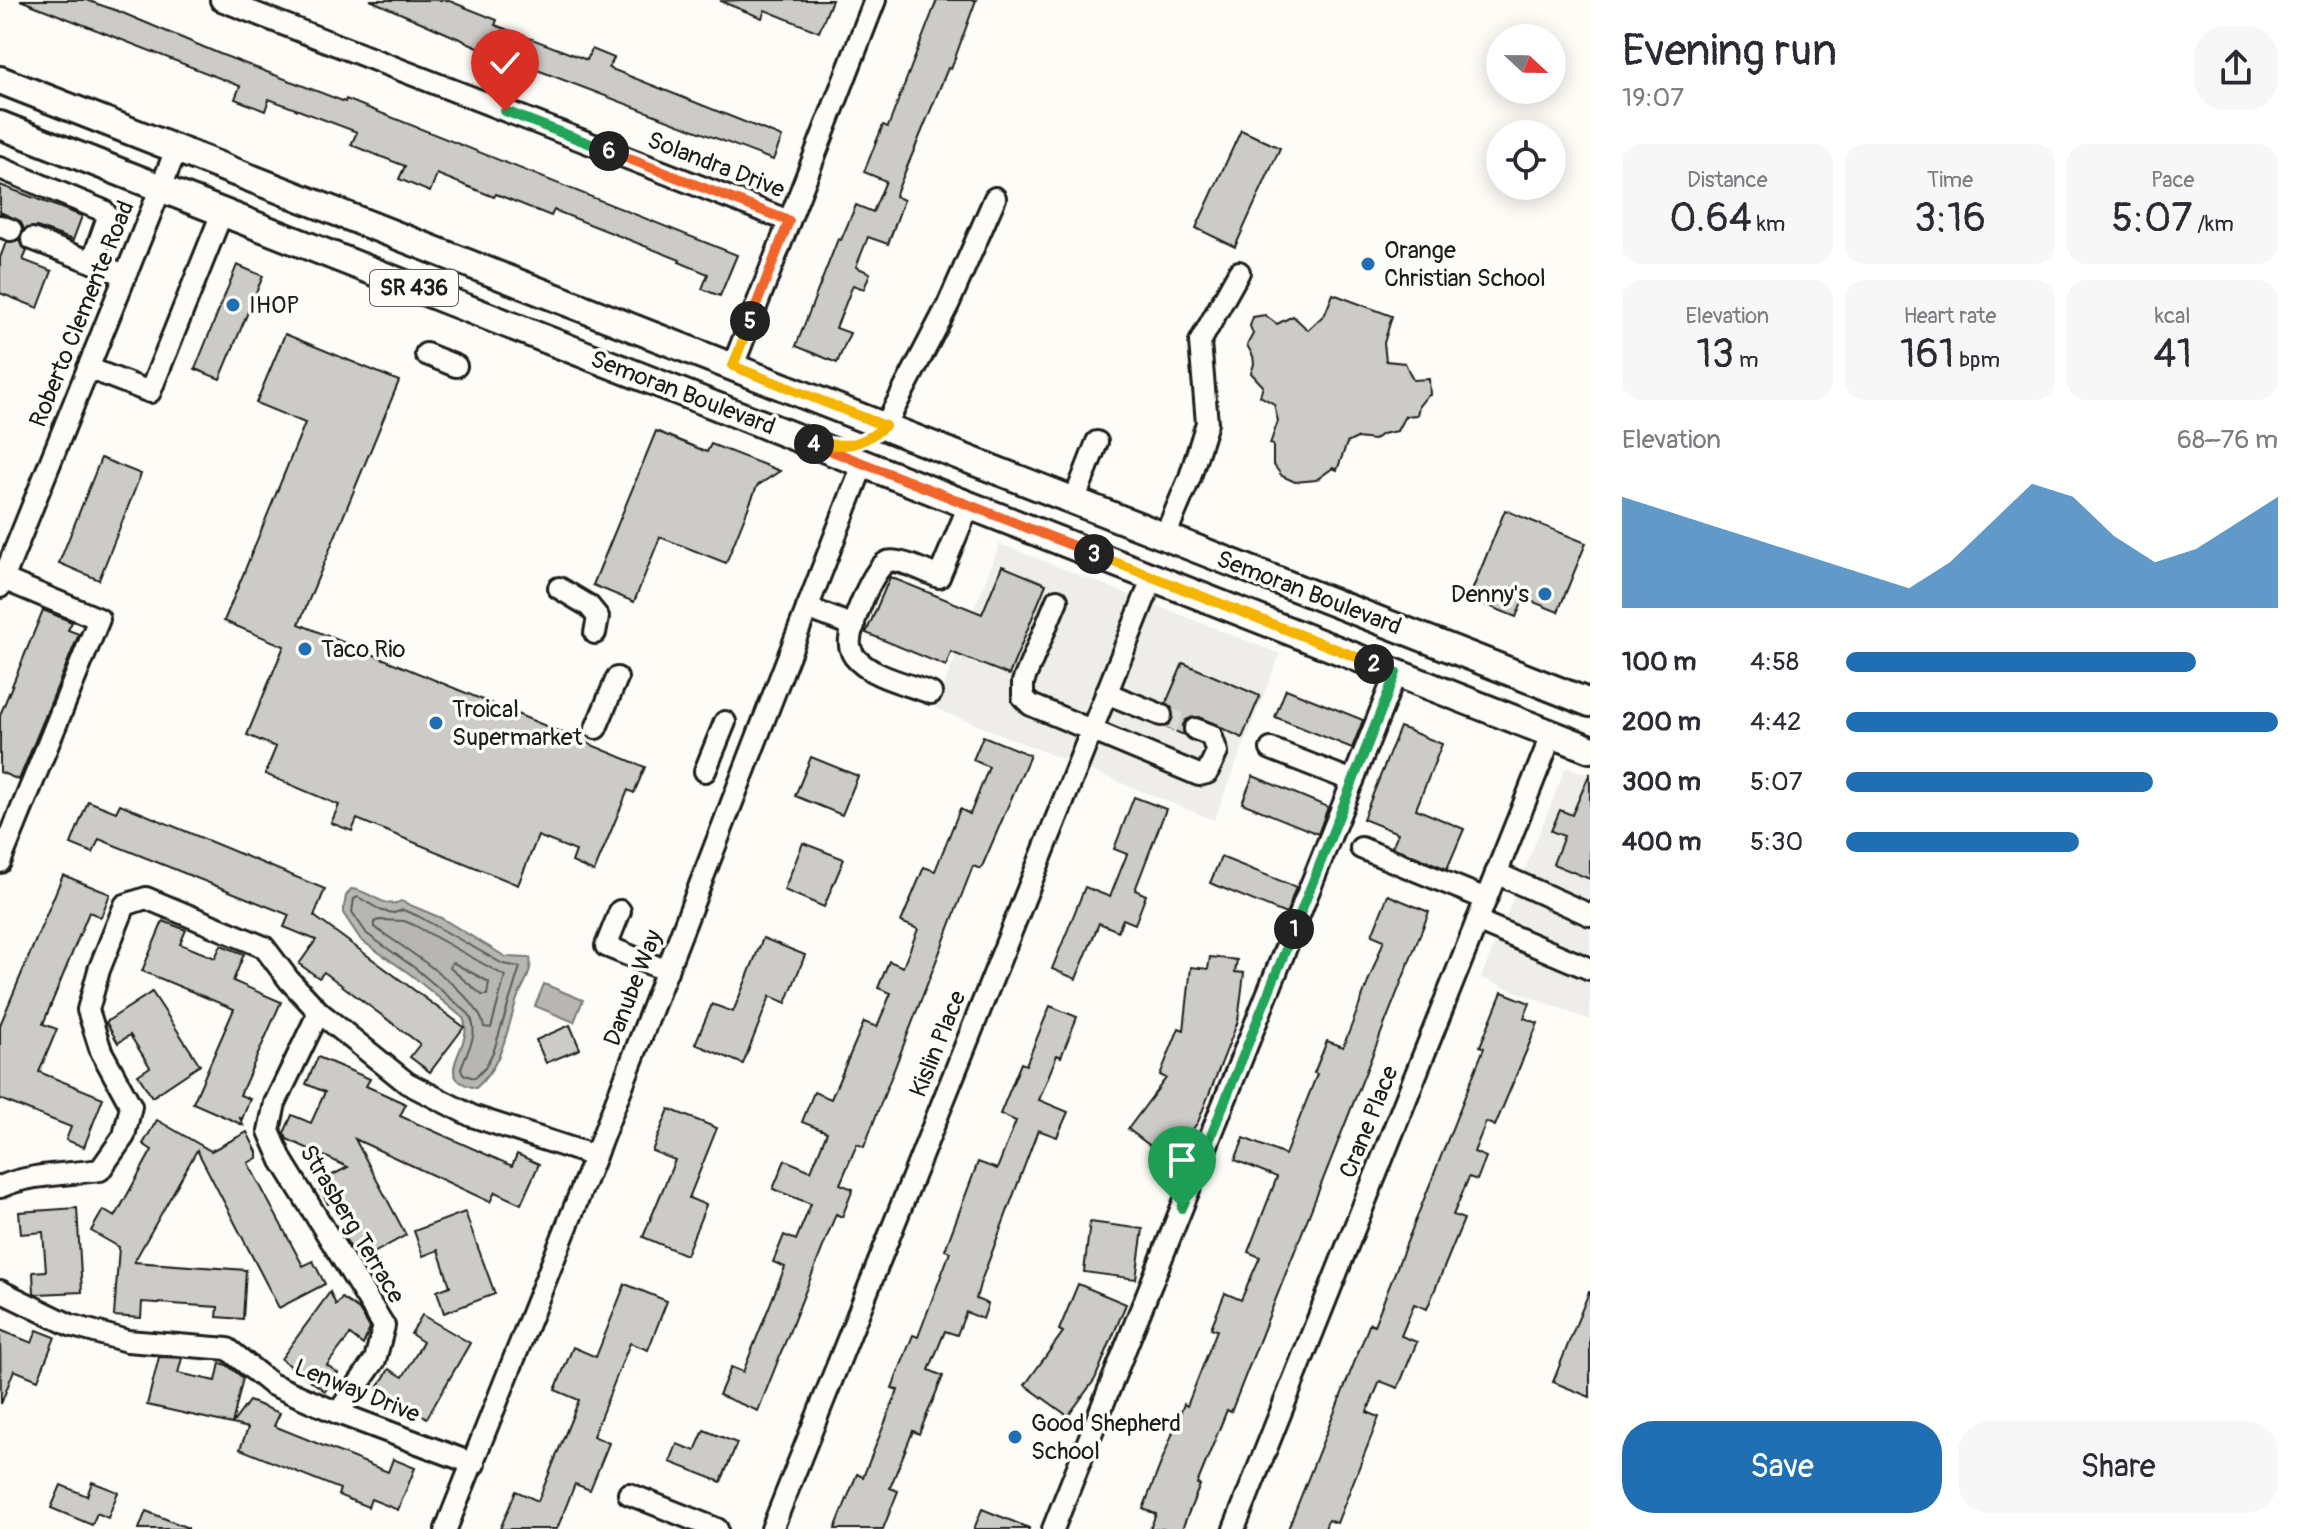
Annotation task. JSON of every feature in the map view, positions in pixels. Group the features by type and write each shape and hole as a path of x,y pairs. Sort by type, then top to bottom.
{"main road":[{"name":"Semoran Boulevard","path":"0,80 1074,501 1588,698"},
{"name":"Semoran Boulevard","path":"2,131 161,188 1590,749"},
{"path":"808,442 848,446 868,440 885,426"},
{"path":"863,464 880,454 908,447 942,449"}],"street":[{"name":"Solandra Drive","path":"221,0 789,221"},
{"path":"733,366 875,0"},
{"name":"Roberto Clemente Road","path":"2,583 176,150"},
{"path":"0,168 104,211 108,217 92,262"},
{"path":"885,426 945,313 995,198"},
{"path":"88,368 150,392 222,213"},
{"path":"32,239 125,275"},
{"path":"1165,536 1190,477 1207,423 1200,342 1239,272"},
{"path":"426,354 456,366"},
{"path":"1074,501 1097,442"},
{"name":"Danube Way","path":"446,1529 595,1156 863,464"},
{"path":"931,693 868,668 853,654 849,641 863,599 878,571 887,562 895,560 939,577 969,505"},
{"name":"Kislin Place","path":"772,1529 1153,577"},
{"path":"0,862 99,619 2,583"},
{"path":"559,588 589,606 598,617 595,633"},
{"path":"1057,600 1023,682 1023,697 1031,705 1199,775 1207,773 1217,752 1211,735 1195,729"},
{"path":"807,608 854,626"},
{"path":"1053,1529 1396,673"},
{"path":"596,728 617,678"},
{"path":"1106,693 1161,715"},
{"path":"705,771 725,722"},
{"name":"Crane Place","path":"1234,1529 1552,734"},
{"path":"1271,749 1353,781"},
{"path":"1361,848 1486,899"},
{"path":"1496,873 1590,915"},
{"path":"0,1187 22,1177 100,1170 124,1136 131,1106 101,1051 88,1010 99,970 125,905 146,898 264,947 319,1012 407,1083 472,1116 595,1156"},
{"path":"620,911 606,946 667,971"},
{"path":"1477,921 1590,969"},
{"name":"Strasberg Terrace","path":"319,1012 275,1103 269,1131 282,1161 384,1326 375,1360 338,1413"},
{"name":"Lenway Drive","path":"0,1291 70,1325 127,1341 228,1349 271,1384 338,1413 474,1464"},
{"path":"629,1494 717,1529"}],"shaded area":[{"path":"1000,544 1280,654 1214,820 935,708"},
{"path":"1566,767 1590,776 1590,1020 1481,978"}],"water":[{"path":"351,889 383,902 401,901 441,918 506,957 530,958 529,974 517,999 498,1058 476,1088 462,1083 455,1076 456,1059 466,1028 463,1018 410,974 361,940 343,913 346,896"},
{"path":"544,984 583,1000 574,1022 535,1006"}],"building":[{"path":"20,0 86,0 118,11 220,54 345,102 346,99 737,255 720,296 702,289 708,274 680,260 554,210 551,216 437,174 430,192 399,179 405,166 351,145 357,132 269,99 265,111 235,99 240,86"},
{"path":"370,0 447,0 497,20 495,25 587,60 592,49 614,58 609,68 782,137 773,160 485,50"},
{"path":"832,0 819,32 765,10 762,18 720,1"},
{"path":"937,0 976,0 951,69 948,68 895,196 904,200 888,244 868,237 856,267 870,273 864,289 853,285 836,328 850,333 837,363 796,346 838,239 841,240 856,205 873,212 886,181 864,172 883,125 888,127"},
{"path":"1241,130 1280,148 1235,247 1196,228"},
{"path":"0,185 82,216 73,240 37,227 24,229 20,221 0,212"},
{"path":"19,240 27,251 23,260 52,271 38,308 0,293 0,258 6,242"},
{"path":"237,265 263,276 220,379 195,369"},
{"path":"1333,294 1392,316 1384,343 1386,361 1405,363 1413,380 1429,379 1430,395 1419,406 1417,415 1405,416 1397,431 1382,434 1374,440 1357,438 1347,443 1337,470 1333,468 1316,480 1295,482 1282,476 1273,464 1273,445 1270,444 1278,421 1274,404 1260,396 1263,386 1251,373 1253,356 1247,345 1253,334 1250,326 1253,317 1265,315 1277,324 1293,316 1308,330 1325,314"},
{"path":"285,334 399,381 299,624 645,767 634,793 628,790 594,872 572,862 576,851 538,836 518,885 357,819 352,831 331,823 339,805 265,774 276,747 247,735 284,646 224,621 305,423 256,403"},
{"path":"656,431 707,452 711,444 780,471 757,486 726,563 660,537 634,602 593,585"},
{"path":"101,458 141,474 99,580 59,563"},
{"path":"1505,510 1586,543 1558,612 1524,598 1516,617 1469,598"},
{"path":"1002,566 1046,584 1009,675 951,652 946,666 866,633 890,577 982,614"},
{"path":"43,610 72,622 68,630 79,634 19,780 0,772 0,715"},
{"path":"1183,663 1260,696 1242,738 1199,717 1186,720 1184,735 1165,727 1173,719 1172,708 1166,703"},
{"path":"1286,689 1363,720 1352,748 1275,717"},
{"path":"1400,727 1442,744 1416,809 1464,829 1447,869 1392,847 1398,833 1363,819"},
{"path":"983,736 1030,755 981,869 973,866 864,1147 857,1144 840,1184 853,1189 842,1217 836,1214 758,1411 719,1395 731,1367 743,1372 785,1267 773,1262 784,1235 796,1240 811,1204 773,1189 785,1160 811,1171 827,1132 802,1122 814,1092 831,1099 864,1022 877,1027 891,993 878,988 889,961 903,967 918,929 901,922 924,867 935,871 960,809 970,814 989,767 973,760"},
{"path":"811,757 858,776 842,815 795,796"},
{"path":"1590,773 1590,879 1553,864 1564,836 1551,831 1560,810 1572,815"},
{"path":"1253,776 1328,807 1318,834 1242,803"},
{"path":"1134,797 1166,809 1135,890 1146,895 1135,924 1123,919 1118,931 1099,923 1076,979 1052,969 1085,887 1110,897 1127,854 1114,849"},
{"path":"88,801 116,812 120,804 325,889 314,916 464,1027 430,1072 410,1057 420,1044 324,972 319,978 299,964 316,940 284,927 289,915 99,839 93,853 71,844"},
{"path":"803,843 844,859 824,907 784,890"},
{"path":"1221,857 1296,887 1286,914 1210,883"},
{"path":"63,875 110,894 101,917 89,912 43,1024 57,1029 39,1072 103,1098 84,1147 66,1140 71,1127 0,1099 0,1025"},
{"path":"1388,895 1429,912 1231,1412 1227,1410 1197,1484 1200,1485 1182,1529 1150,1529 1156,1514 1143,1509 1217,1330 1211,1328 1225,1293 1241,1300 1260,1257 1248,1252 1277,1177 1235,1160 1244,1138 1285,1155 1327,1041 1343,1047 1384,940 1372,935"},
{"path":"163,921 186,930 180,944 215,958 221,945 244,954 233,981 281,1002 240,1095 250,1099 240,1118 243,1125 193,1103 234,1009 142,971"},
{"path":"763,938 805,955 786,1003 770,996 743,1064 695,1044 712,1004 733,1012"},
{"path":"1210,957 1237,960 1235,972 1244,973 1238,1021 1198,1122 1169,1160 1128,1129 1166,1078 1160,1075 1179,1028 1184,1030 1191,967 1208,969"},
{"path":"152,992 200,1065 152,1097 138,1075 150,1067 130,1035 118,1043 106,1022"},
{"path":"1502,992 1530,1003 1524,1018 1538,1023 1495,1126 1486,1122 1474,1152 1486,1157 1477,1180 1469,1177 1453,1215 1464,1219 1427,1309 1414,1304 1401,1336 1417,1342 1398,1388 1380,1381 1367,1412 1379,1417 1337,1523 1328,1520 1325,1529 1288,1529 1370,1323 1374,1325 1484,1048 1480,1046"},
{"path":"1050,1006 1077,1017 1039,1100 1068,1112 1057,1137 1038,1130 980,1284 976,1299 988,1304 983,1319 966,1312 957,1335 945,1331 929,1370 943,1376 919,1434 913,1431 890,1488 898,1491 883,1529 835,1529 857,1474 863,1477 898,1390 892,1388 913,1335 918,1337 950,1252 945,1250 978,1162 997,1169 1016,1121 1000,1114 1021,1063 1026,1065"},
{"path":"570,1025 580,1049 546,1063 536,1040"},
{"path":"318,1057 370,1079 366,1086 406,1104 400,1116 512,1166 517,1154 539,1164 521,1204 495,1192 490,1202 355,1139 406,1235 359,1261 344,1237 358,1230 340,1198 328,1204 317,1183 348,1167 287,1139 284,1133 292,1115 311,1123 325,1092 306,1084"},
{"path":"669,1109 717,1128 689,1198 706,1205 686,1255 643,1237 675,1160 652,1151"},
{"path":"157,1120 211,1151 247,1132 257,1152 257,1158 248,1163 303,1266 313,1261 325,1284 279,1308 197,1150 134,1262 246,1270 243,1319 217,1317 218,1307 142,1302 141,1318 114,1316 119,1247 91,1231 103,1210 115,1217 152,1150 143,1144"},
{"path":"77,1208 82,1292 34,1293 33,1272 46,1271 43,1232 21,1234 19,1212"},
{"path":"465,1212 495,1294 444,1313 437,1291 450,1286 438,1250 423,1256 414,1231"},
{"path":"1090,1222 1143,1229 1136,1279 1084,1272"},
{"path":"625,1284 667,1301 648,1350 630,1343 593,1436 609,1443 590,1490 575,1484 557,1529 500,1529 516,1491 538,1501 579,1400 555,1390 573,1347 596,1357"},
{"path":"1078,1284 1126,1304 1095,1379 1068,1416 1025,1385 1063,1332 1059,1330"},
{"path":"330,1292 336,1305 342,1298 359,1310 370,1328 363,1345 350,1335 327,1365 338,1373 325,1391 281,1359"},
{"path":"1590,1292 1590,1397 1553,1382"},
{"path":"422,1315 470,1343 427,1418 377,1389 389,1369 403,1377 423,1342 411,1334"},
{"path":"0,1330 32,1343 37,1330 55,1337 38,1380 14,1370 1,1404"},
{"path":"159,1357 182,1358 178,1373 216,1381 220,1363 243,1378 232,1424 147,1405"},
{"path":"249,1401 280,1413 274,1426 388,1472 393,1459 415,1468 398,1510 371,1499 368,1507 338,1495 340,1489 240,1449 248,1428 232,1424"},
{"path":"704,1430 737,1443 721,1482 670,1462 677,1444 695,1451"},
{"path":"92,1482 118,1492 108,1518 97,1513 92,1525 51,1508 61,1485 87,1496"},
{"path":"982,1509 1029,1528 1029,1529 974,1529"},
{"path":"146,1511 188,1528 188,1529 139,1529"}],"tunnel":[{"path":"1161,715 1195,729"}],"place":[{"name":"Orange Christian School","path":"1368,264"},
{"name":"IHOP","path":"233,305"},
{"name":"Denny's","path":"1545,594"},
{"name":"Taco Rio","path":"305,649"},
{"name":"Troical Supermarket","path":"436,723"},
{"name":"Good Shepherd School","path":"1015,1437"}],"route":[{"path":"505,111 789,221 733,366 885,426 868,440 848,446 808,442 1396,673 1182,1208"}]}
